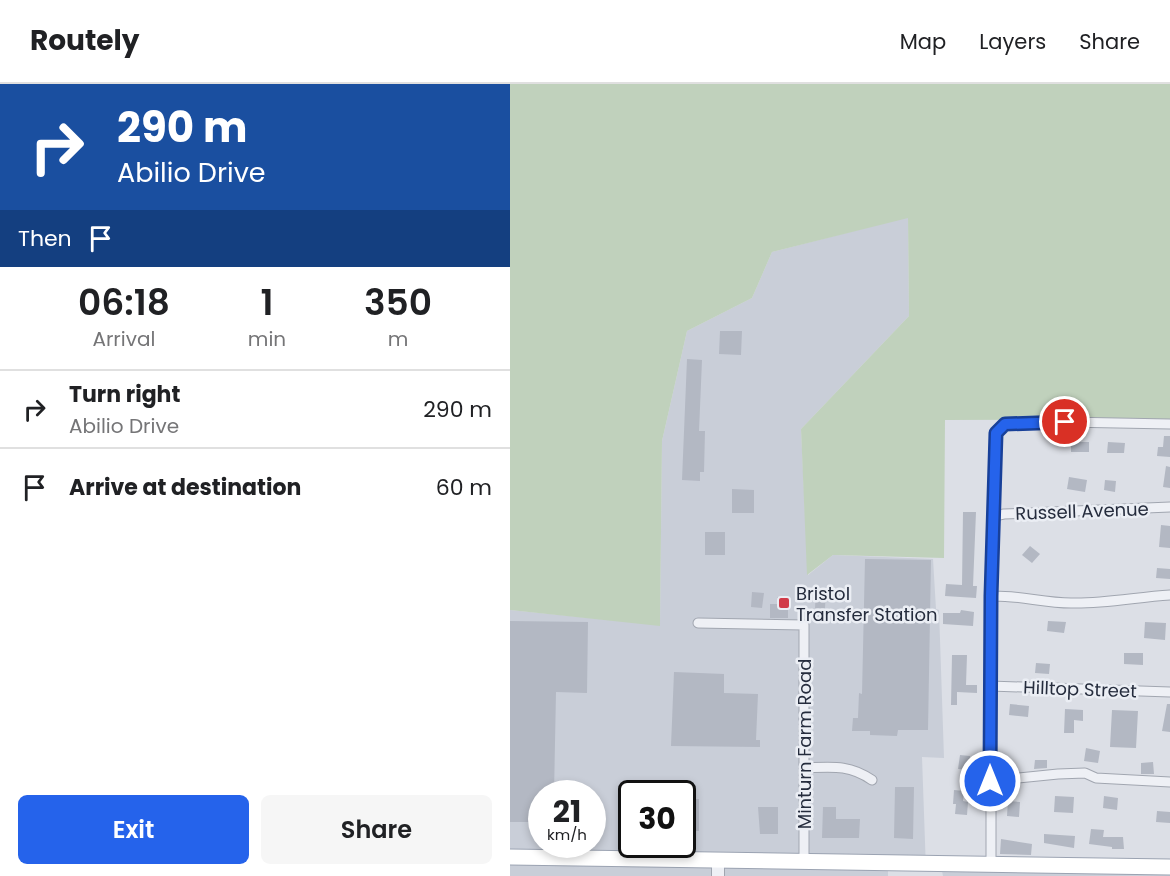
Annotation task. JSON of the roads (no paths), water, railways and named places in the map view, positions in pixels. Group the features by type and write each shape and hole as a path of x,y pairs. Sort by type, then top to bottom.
{"main road":[{"path":"510,857 718,868 804,862 1161,870"}],"street":[{"path":"991,865 991,596 996,433 1005,424 1065,422 1170,424"},
{"name":"Russell Avenue","path":"994,516 1015,513 1170,507"},
{"path":"991,596 1071,603 1170,595"},
{"name":"Minturn Farm Road","path":"698,622 804,625 804,862"},
{"name":"Hilltop Street","path":"990,686 1170,692"},
{"path":"804,768 839,767 860,772 872,780"},
{"path":"990,781 1085,773 1096,778 1170,782"}],"place":[{"name":"Bristol Transfer Station","path":"784,603"}]}
